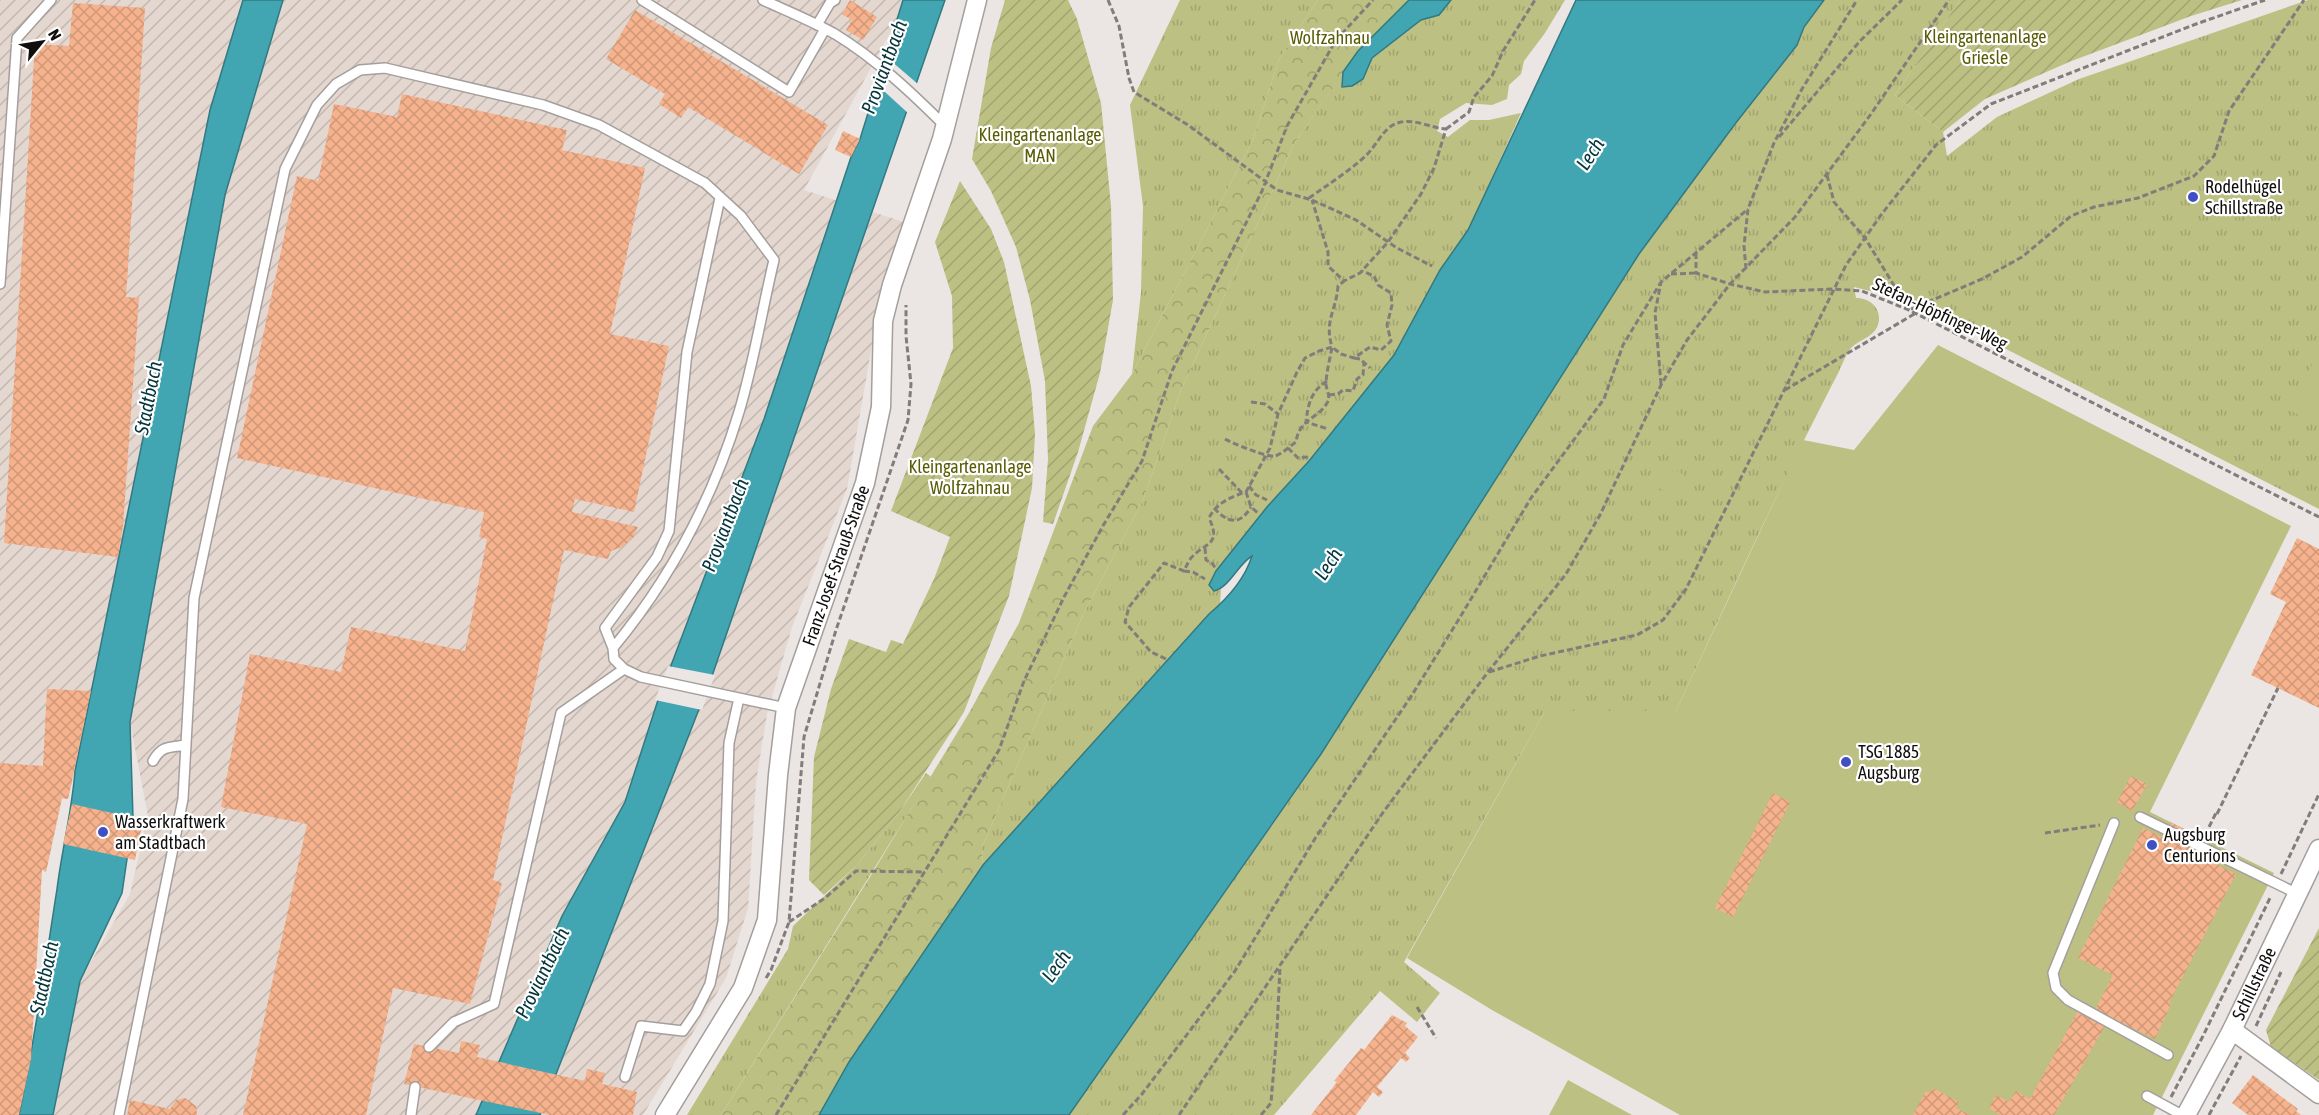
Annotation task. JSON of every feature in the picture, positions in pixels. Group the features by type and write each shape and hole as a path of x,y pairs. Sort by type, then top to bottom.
{"street":[{"name":"Franz-Josef-Strauß-Straße","path":"665,1115 744,988 767,920 778,776 786,708 865,483 875,446 881,407 883,321 892,285 946,127 977,0"},
{"name":"Schillstraße","path":"2184,1115 2232,1030 2319,849"},
{"path":"2232,1030 2319,1094"}],"lane":[{"path":"0,284 17,38 51,0"},
{"path":"642,0 789,92 821,27 830,3 835,0"},
{"path":"763,0 821,27 864,55 925,105 946,127"},
{"path":"119,1115 171,870 183,799 194,598 285,168 316,105 336,84 360,70 385,68 543,105 599,125 705,183 741,216 774,260 740,411 712,486 688,537 631,625 613,648"},
{"path":"720,198 687,352 669,531 657,557 605,628 613,648 614,659 624,669 641,677 786,708"},
{"path":"429,1047 454,1022 494,1005 561,713 624,669"},
{"path":"625,1077 641,1026 683,1031 696,1012 710,984 723,921 729,743 739,698"},
{"path":"153,761 159,751 186,746"},
{"path":"2140,818 2200,847 2255,879 2276,884 2298,894"},
{"path":"2114,823 2053,974 2056,988 2068,1000 2168,1055"},
{"path":"411,1115 415,1087"},
{"path":"2147,1096 2184,1115"}],"path":[{"path":"1108,0 1119,26 1134,92 1188,125 1277,190 1311,199 1356,220 1388,242 1432,266"},
{"path":"776,1115 999,750 1024,681 1087,555 1142,461 1172,371 1266,182 1287,126 1336,40 1373,0"},
{"path":"1225,439 1247,449 1276,456 1296,442 1297,435 1306,422 1328,403 1327,381 1332,347 1328,331 1337,300 1338,286 1362,271 1388,242 1421,194 1434,168 1446,129 1469,112 1474,97 1492,76 1503,51 1535,0"},
{"path":"1746,269 1744,246 1748,209 1774,143 1802,89 1857,0"},
{"path":"1774,143 1860,41 1902,0"},
{"path":"1179,1115 1384,811 1488,672 1566,574 1600,515 1661,386 1687,340 1730,284 1795,217 1871,114 1949,0"},
{"path":"1488,672 1540,656 1617,641 1637,635 1663,620 1686,589 1846,265 1936,146 1991,104 2196,24 2265,0"},
{"path":"1827,174 1834,202 1865,238 1909,310 1982,279 2022,257 2071,216 2094,207 2138,198 2194,176 2214,156 2229,111 2304,0"},
{"path":"1311,199 1369,153 1386,129 1400,122 1417,122 1434,128 1446,129"},
{"path":"1311,199 1328,252 1328,266 1344,281"},
{"path":"1123,1115 1142,1094 1235,971 1316,837 1454,629 1531,498 1604,399 1623,345 1661,282 1748,209"},
{"path":"1696,253 1696,273"},
{"path":"1354,358 1370,347 1381,350 1391,341 1388,326 1392,305 1391,293 1378,285 1374,276 1362,271"},
{"name":"Stefan-Höpfinger-Weg","path":"1671,273 1696,273 1765,292 1833,289 1862,291 1916,313 2319,517"},
{"path":"1661,282 1655,313 1661,386"},
{"name":"Franz-Josef-Strauß-Straße","path":"765,980 789,922 804,737 836,630 908,420 910,384 906,336 907,298"},
{"path":"1785,390 1916,313"},
{"path":"1332,347 1341,354 1360,359 1370,368"},
{"path":"1184,571 1192,556 1206,548 1214,537 1214,528 1209,518 1214,508 1244,493 1249,486 1270,448 1278,414 1305,358 1332,347"},
{"path":"1329,395 1338,394 1342,390 1353,391 1357,379 1363,375 1364,363"},
{"path":"1306,422 1308,401 1318,386 1327,381"},
{"path":"1251,402 1264,404 1278,414"},
{"path":"1306,422 1328,429"},
{"path":"1288,448 1298,458 1308,457"},
{"path":"1219,469 1244,493 1251,507 1259,514"},
{"path":"1249,486 1256,495 1267,500"},
{"path":"1214,508 1225,519 1236,520 1246,516 1251,507"},
{"path":"1206,548 1206,560 1216,569"},
{"path":"1166,658 1151,652 1125,622 1129,607 1164,562 1184,571 1193,572 1205,579"},
{"path":"2200,847 2278,688"},
{"path":"2166,1106 2203,1036 2319,794"},
{"path":"2045,833 2114,823"},
{"path":"789,922 825,898 856,872 925,872"},
{"path":"1262,1115 1271,1103 1280,967"},
{"path":"1417,1007 1436,1038"}],"shaded area":[{"path":"0,0 243,0 210,110 75,771 68,799 62,799 46,872 42,870 31,1059 19,1115 0,1115"},
{"path":"283,0 903,0 895,24 804,190 910,224 882,287 847,489 792,627 767,714 756,782 748,908 726,978 643,1115 53,1115 80,981 130,894 148,816 130,722 225,195"}],"green space":[{"name":"Kleingartenanlage MAN","path":"1005,0 1068,0 1077,19 1101,103 1111,206 1113,300 1100,373 1078,452 1053,524 1043,522 1048,459 1045,381 1030,300 1016,247 991,191 972,159 991,48"},
{"path":"1180,0 1318,0 1279,59 1253,140 1132,374 1141,292 1143,206 1130,105"},
{"name":"Wolfzahnau","path":"1318,0 1409,0 1358,51 1294,144 1181,390 1143,500 1083,615 982,847 983,865 849,1062 819,1115 721,1115 873,872 969,713 1019,623 1093,426 1132,374 1253,140 1279,59"},
{"path":"1451,0 1565,0 1545,33 1524,61 1521,74 1509,85 1507,99 1492,105 1466,103 1440,119 1437,131 1448,137 1470,120 1489,120 1521,113 1468,231 1440,270 1394,355 1309,461 1267,507 1214,591 1221,589 1220,604 983,865 982,847 1083,615 1143,500 1181,390 1294,144 1343,72 1343,87 1363,79 1372,58 1421,20 1439,15"},
{"path":"1824,0 1960,0 1895,95 1943,132 1947,156 1997,117 2079,79 2308,0 2319,0 2319,509 1914,302 1854,287 1856,298 1869,301 1878,311 1878,326 1872,334 1851,348 1846,356 1773,504 1676,711 1545,711 1404,962 1440,993 1417,1022 1380,991 1274,1115 1069,1115 1321,754 1639,254 1735,124 1797,45 1804,27"},
{"name":"Kleingartenanlage Griesle","path":"1960,0 2242,0 2191,16 2069,62 1985,99 1943,132 1895,95"},
{"name":"Kleingartenanlage Wolfzahnau","path":"960,181 991,229 1004,262 1031,386 1035,434 1032,488 1009,596 964,712 900,811 857,865 824,895 809,880 814,757 831,689 849,639 886,652 891,640 903,644 934,579 950,537 891,511 953,348 952,296 935,242"},
{"name":"TSG 1885 Augsburg","path":"1938,345 2291,526 2150,812 2274,873 2153,1115 1680,1115 1492,1010 1407,958 1545,711 1676,711 1803,440 1854,450"},
{"path":"2319,351 2319,425 2289,410"},
{"path":"1663,465 1683,474 1674,495 1654,486"},
{"path":"926,773 931,777 721,1115 687,1115 788,949 793,926 857,865 900,811"},
{"path":"2319,928 2319,1080 2271,1047 2266,1030"},
{"path":"1568,1080 1632,1115 1549,1115"}],"water":[{"name":"Stadtbach","path":"243,0 283,0 225,195 130,722 133,818 122,893 80,981 53,1115 19,1115 40,1002 75,771 210,110"},
{"name":"Proviantbach","path":"903,0 945,0 712,676 540,1115 476,1115 562,916 625,802 658,700 764,419 851,157 860,139"},
{"path":"1409,0 1451,0 1439,15 1421,20 1372,58 1363,79 1352,86 1342,87 1343,72 1358,51"},
{"name":"Lech","path":"1576,0 1824,0 1804,27 1797,45 1735,124 1639,254 1321,754 1069,1115 819,1115 849,1062 983,865 1235,588 1252,556 1220,589 1214,591 1209,585 1216,571 1267,507 1309,461 1394,355 1440,270 1468,230"}],"pier":[{"path":"883,54 919,85 909,114 874,82"},
{"path":"668,666 715,675 702,710 655,700"}],"building":[{"path":"850,0 877,17 863,40 846,30 852,20 842,14"},
{"path":"73,3 145,8 126,297 139,298 123,526 118,557 4,543 35,44 69,46"},
{"path":"635,10 828,125 799,174 688,107 681,118 659,104 665,94 606,59"},
{"path":"402,94 567,130 562,150 645,168 610,334 669,346 634,512 575,499 572,512 638,527 633,537 624,546 611,551 608,559 564,550 493,880 502,883 470,1004 393,988 366,1115 243,1115 307,824 221,807 250,654 341,672 351,627 465,651 487,539 479,537 484,512 237,458 297,176 318,181 334,104 397,117"},
{"path":"843,131 860,139 851,157 835,150"},
{"path":"2297,538 2319,549 2319,708 2251,675 2286,602 2270,594"},
{"path":"47,689 91,691 68,799 62,798 46,872 42,869 31,1059 19,1115 0,1115 0,763 43,766"},
{"path":"2131,776 2147,784 2132,811 2117,802"},
{"path":"1773,793 1790,802 1733,917 1715,908"},
{"name":"Wasserkraftwerk am Stadtbach","path":"72,804 143,820 135,860 63,844"},
{"path":"2172,823 2200,837 2193,853 2236,874 2169,1003 2171,1004 2155,1039 2095,1010 2113,975 2078,958 2143,828 2165,839"},
{"path":"2079,1009 2106,1024 2054,1115 2000,1115 1989,1108 1996,1095 2009,1102 2016,1091 2030,1099"},
{"path":"1392,1015 1407,1023 1405,1026 1418,1037 1405,1053 1410,1058 1406,1062 1401,1058 1377,1087 1383,1092 1379,1097 1373,1092 1356,1115 1311,1115 1337,1082 1334,1081 1361,1048 1364,1050"},
{"path":"461,1041 480,1045 477,1057 585,1081 587,1069 605,1073 602,1084 637,1092 633,1115 550,1115 404,1084 414,1044 459,1053"},
{"path":"2253,1075 2298,1109 2296,1111 2301,1115 2248,1115 2232,1103"},
{"path":"1933,1088 1959,1102 1956,1108 1970,1115 1913,1115 1926,1091 1930,1093"},
{"path":"185,1098 196,1106 197,1115 127,1115 130,1100 170,1109 176,1100"}],"place":[{"name":"Rodelhügel Schillstraße","path":"2193,197"},
{"name":"TSG 1885 Augsburg","path":"1846,762"},
{"name":"Wasserkraftwerk am Stadtbach","path":"103,832"},
{"name":"Augsburg Centurions","path":"2152,845"}]}
